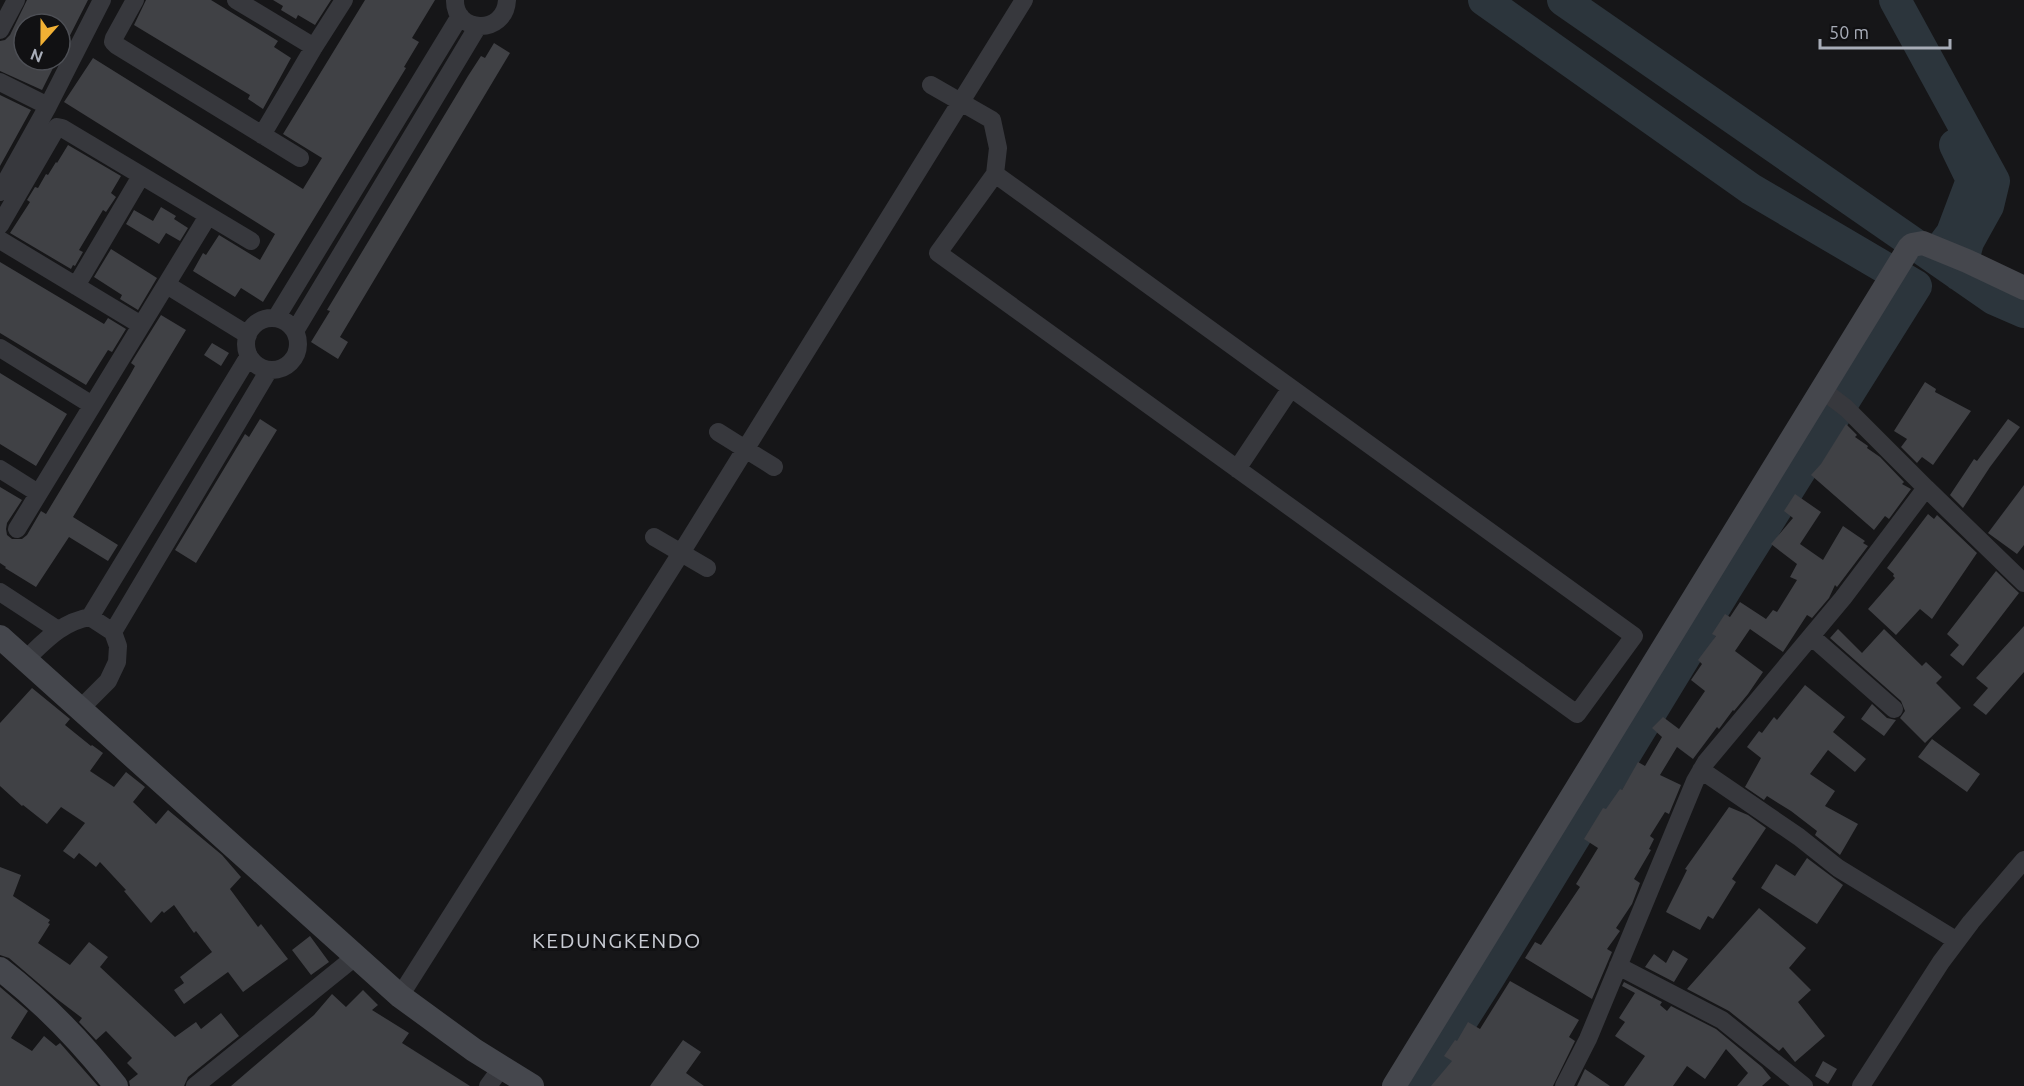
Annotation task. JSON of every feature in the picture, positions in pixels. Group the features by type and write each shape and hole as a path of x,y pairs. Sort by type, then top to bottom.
{"street":[{"path":"0,30 16,0"},
{"path":"0,192 48,106 102,0"},
{"path":"135,0 114,38 116,45 300,158"},
{"path":"236,0 314,47"},
{"path":"262,135 344,0"},
{"path":"276,318 457,8 468,23 478,26 491,25 501,18 507,7 507,0"},
{"path":"400,996 681,553 1023,0"},
{"path":"295,331 478,26"},
{"path":"0,82 48,106"},
{"path":"931,85 992,120 998,148 996,174 938,253 1577,714 1634,636 996,174"},
{"path":"0,225 57,127 251,241"},
{"path":"76,286 141,176"},
{"path":"17,529 208,216"},
{"path":"0,240 141,325"},
{"path":"1394,1086 1825,392 1909,248 1917,243 1923,243 2024,288"},
{"path":"167,285 248,334"},
{"path":"276,318 287,322 295,331 299,345 295,358 284,368 269,370 257,366 249,356 246,346 248,334 254,325 265,319 276,318"},
{"path":"0,348 92,405"},
{"path":"90,617 249,356"},
{"path":"113,632 269,370"},
{"path":"1237,469 1291,388"},
{"path":"1825,392 1846,408 2024,583"},
{"path":"718,432 774,467"},
{"path":"0,469 38,493"},
{"path":"1564,1086 1587,1039 1701,770 1812,637 1926,488"},
{"path":"654,537 707,568"},
{"path":"114,579 138,593"},
{"path":"0,592 58,630"},
{"path":"26,659 58,630 73,620 90,617 113,632 118,646 117,667 108,681 81,709"},
{"path":"0,637 400,996 441,1028 495,1076 532,1086"},
{"path":"1812,637 1894,709"},
{"path":"1701,770 1799,837 1838,868 1957,941"},
{"path":"1861,1086 1941,962 2024,860"},
{"path":"195,1086 355,957"},
{"path":"1618,966 1722,1020 1804,1086"},
{"path":"0,969 40,1004 81,1045 116,1086"}],"building":[{"path":"27,0 88,0 72,31 72,12 21,12"},
{"path":"146,0 211,0 278,41 274,47 291,58 263,109 248,99 250,95 134,25"},
{"path":"273,0 331,0 315,25 298,15 296,19 281,10 283,6"},
{"path":"365,0 435,0 412,38 419,42 404,67 406,68 263,302 241,288 235,297 193,271 203,253 206,255 219,235 260,260 275,234 64,102 93,58 303,189 322,158 283,134"},
{"path":"12,31 12,72 51,72 42,90 0,71 0,41 10,35"},
{"path":"494,43 510,53 340,337 348,342 338,359 311,342 330,311 327,310 468,76 481,56 485,58"},
{"path":"0,95 31,110 0,166"},
{"path":"68,145 121,176 111,193 116,197 106,212 103,210 79,250 83,252 71,269 10,233 30,202 27,200 35,187 38,188"},
{"path":"161,207 176,216 174,219 188,228 180,241 166,233 159,244 126,224 134,210 153,221"},
{"path":"111,249 157,278 138,310 120,299 122,295 94,277"},
{"path":"0,262 104,324 108,318 126,329 112,352 108,350 86,385 0,333"},
{"path":"161,315 186,330 73,517 118,545 108,561 69,537 36,587 0,563 0,487 22,500 7,523 6,529 7,535 12,539 22,539 27,535 41,511 46,514 130,375 135,366 131,363"},
{"path":"212,343 229,353 221,366 204,355"},
{"path":"0,373 67,414 36,466 0,444"},
{"path":"1925,382 1936,389 1935,392 1971,411 1933,465 1922,457 1917,463 1901,447 1907,439 1894,431"},
{"path":"260,419 277,430 196,563 175,550 245,434 249,437"},
{"path":"2008,419 2020,427 1963,508 1950,495 1974,459 1977,461"},
{"path":"1846,424 1857,435 1855,437 1880,457 1904,482 1902,484 1911,489 1889,519 1885,516 1874,530 1811,475 1821,464"},
{"path":"2024,485 2024,545 2017,554 1988,533"},
{"path":"1795,494 1821,512 1800,544 1823,560 1843,526 1865,541 1863,543 1868,546 1837,587 1835,585 1829,598 1812,618 1807,615 1783,652 1750,629 1735,651 1763,672 1748,694 1719,729 1717,727 1693,759 1677,747 1660,775 1681,785 1669,814 1665,812 1650,836 1654,839 1649,849 1651,850 1634,879 1640,883 1632,904 1616,928 1620,931 1607,949 1612,952 1592,999 1525,958 1535,942 1541,945 1580,887 1576,884 1598,848 1584,839 1603,808 1606,809 1620,789 1622,790 1638,762 1645,766 1662,737 1652,728 1663,717 1679,729 1705,691 1691,680 1702,664 1698,660 1716,636 1712,634 1725,614 1730,617 1740,602 1766,619 1773,610 1777,612 1797,580 1790,577 1797,564 1771,544 1793,518 1784,511"},
{"path":"1928,514 1934,519 1937,515 1977,553 1932,619 1920,609 1896,635 1868,609 1895,578 1887,568"},
{"path":"1996,571 2019,593 1963,666 1950,655 1959,645 1947,634"},
{"path":"2024,626 2024,672 1986,715 1973,705 1988,688 1976,678"},
{"path":"1838,629 1862,653 1884,629 1922,666 1926,662 1942,677 1936,683 1961,708 1925,743 1900,718 1905,711 1901,701 1830,638"},
{"path":"1805,685 1845,717 1833,732 1866,759 1855,772 1828,750 1810,774 1835,791 1825,806 1858,824 1840,855 1815,835 1817,831 1791,811 1767,796 1764,800 1745,787 1761,758 1747,747 1774,717 1777,720"},
{"path":"32,688 70,719 65,725 103,753 90,771 114,787 126,772 145,787 133,802 156,824 168,810 222,855 241,877 230,889 258,927 261,924 288,959 243,992 228,972 184,1004 174,990 184,983 180,977 212,952 196,931 194,933 174,905 164,913 162,911 151,923 124,891 126,890 100,862 96,867 79,853 74,859 63,851 85,823 61,807 47,824 0,786 0,723"},
{"path":"1872,704 1887,718 1896,720 1884,736 1861,719"},
{"path":"1932,739 1980,774 1967,792 1918,757"},
{"path":"1729,807 1748,815 1766,828 1732,879 1736,882 1713,919 1708,916 1700,930 1666,912 1687,870 1685,869"},
{"path":"1807,858 1843,885 1817,924 1761,888 1776,864 1795,876"},
{"path":"0,867 21,875 13,896 50,920 48,923 50,924 38,943 70,965 89,942 108,957 100,967 175,1037 196,1022 201,1029 221,1013 239,1036 188,1077 184,1086 130,1086 129,1081 138,1074 127,1063 132,1058 106,1031 96,1040 79,1022 82,1018 9,958 0,955"},
{"path":"1759,908 1806,948 1789,968 1811,990 1798,1002 1825,1036 1795,1062 1783,1047 1779,1051 1729,1011 1687,989"},
{"path":"310,936 329,962 311,975 292,950"},
{"path":"1673,950 1688,959 1674,982 1645,967 1654,954 1666,963"},
{"path":"1510,981 1579,1020 1569,1037 1575,1041 1553,1086 1431,1086 1452,1061 1444,1056 1455,1040 1457,1041 1468,1022 1480,1029"},
{"path":"1624,982 1662,1002 1660,1005 1667,1011 1671,1006 1716,1029 1762,1067 1771,1078 1762,1086 1737,1086 1748,1073 1726,1049 1705,1079 1687,1066 1673,1086 1624,1086 1645,1056 1615,1036 1625,1022 1619,1018 1635,993 1622,986"},
{"path":"0,987 28,1011 11,1038 32,1051 44,1036 56,1046 60,1043 98,1086 0,1086"},
{"path":"363,990 378,1005 372,1010 409,1033 402,1043 470,1086 231,1086 314,1015 332,994 346,1007"},
{"path":"683,1040 701,1052 686,1073 704,1086 650,1086"},
{"path":"1823,1061 1837,1069 1828,1084 1815,1076"},
{"path":"1585,1069 1610,1086 1577,1086"}],"waterway":[{"path":"1420,1086 1487,981 1726,589 1916,286 1751,189 1484,0"},
{"path":"1563,0 1994,299 2024,312"},
{"path":"1895,0 1994,181 1988,206 1968,242 1959,275"},
{"path":"1940,249 1952,233 1972,180 1955,145"}],"district":[{"name":"KEDUNGKENDO","path":"617,941"}]}
